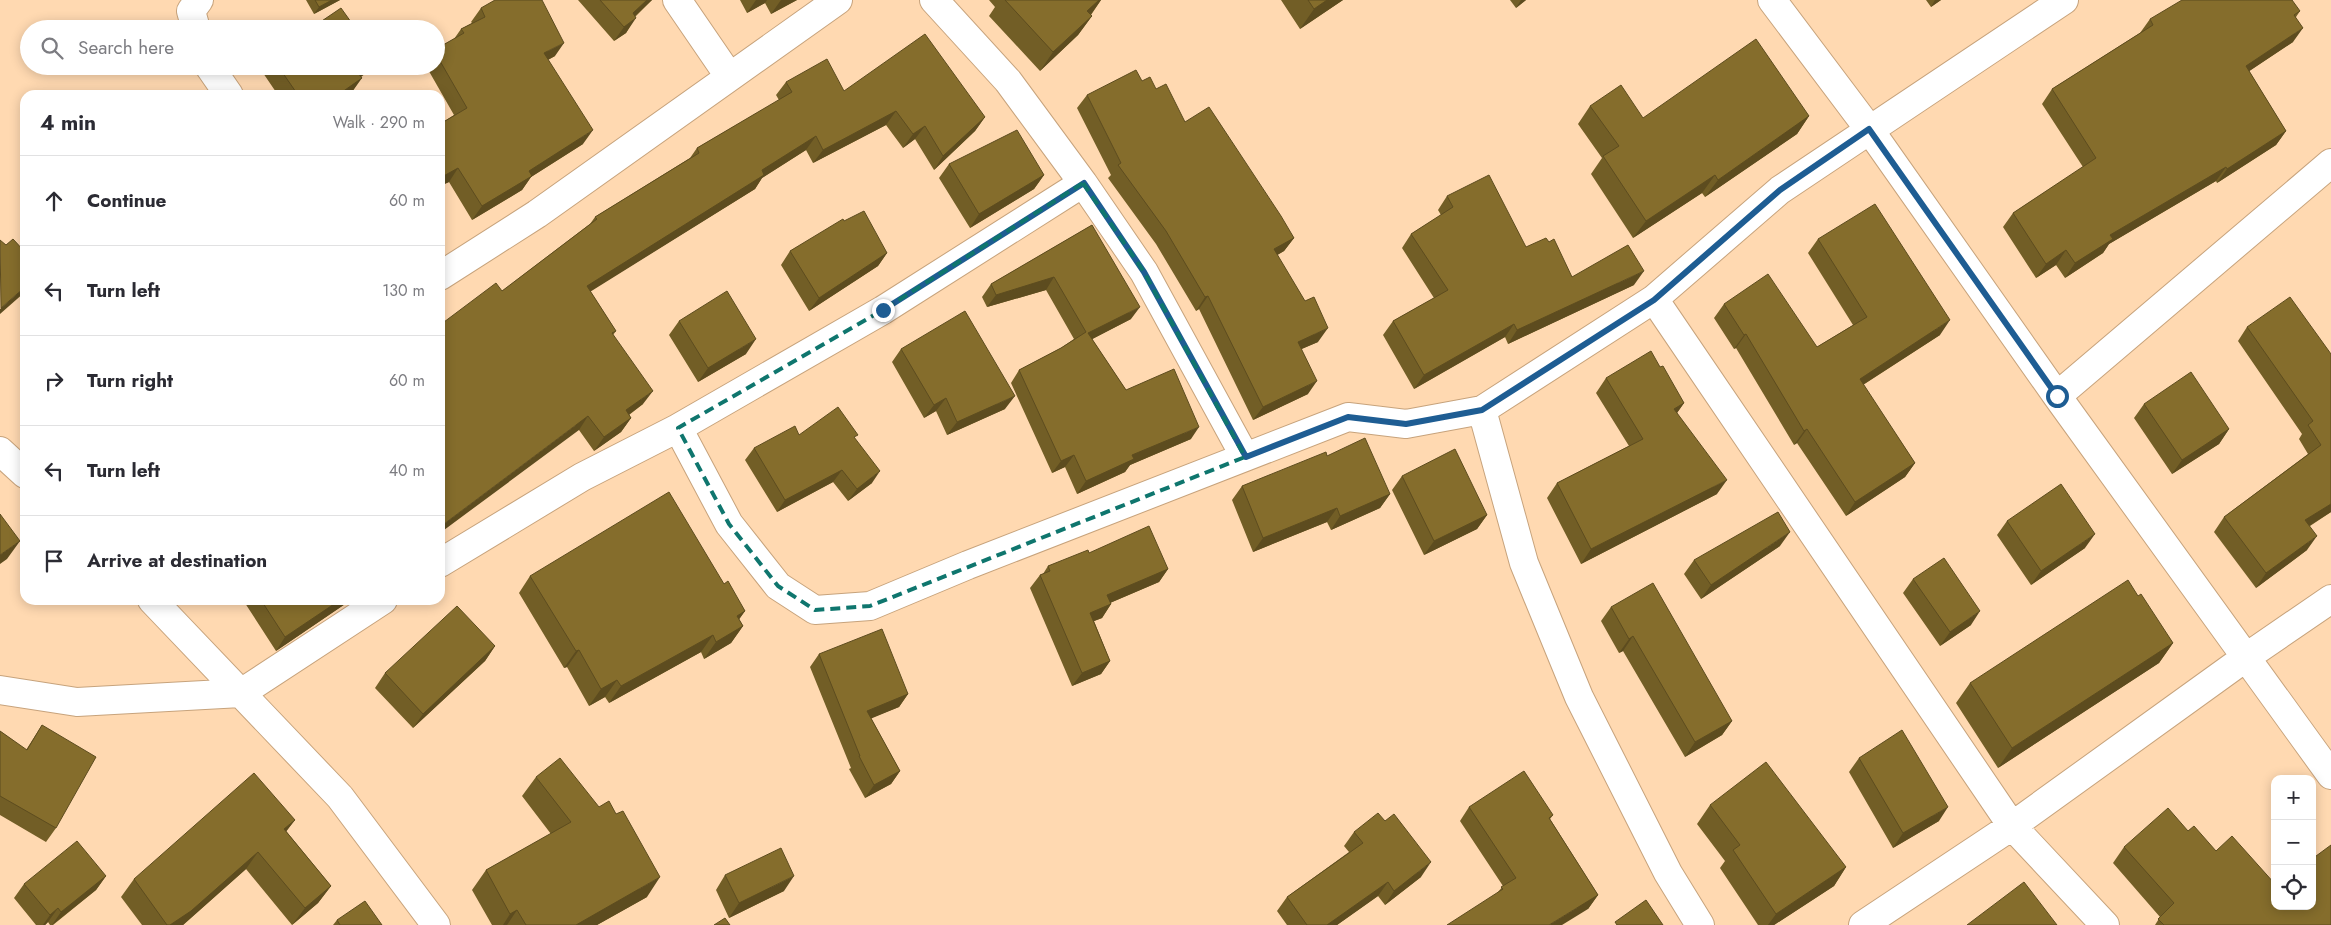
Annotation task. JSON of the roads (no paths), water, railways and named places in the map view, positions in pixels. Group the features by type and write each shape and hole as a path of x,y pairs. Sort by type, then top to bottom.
{"street":[{"path":"194,20 191,11 199,0"},
{"path":"677,0 729,76"},
{"path":"445,273 537,214 838,0"},
{"path":"934,0 1008,81 1084,183 1144,272 1246,457"},
{"path":"1772,0 1869,129 2057,396 2331,775"},
{"path":"678,428 729,524 778,586 815,610 870,606 968,565 1348,417 1406,424 1482,410 1654,300 1780,190 2064,0"},
{"path":"216,75 226,90"},
{"path":"2057,396 2331,163"},
{"path":"445,560 582,477 678,428 883,310 1084,183"},
{"path":"1654,300 2012,826 2105,925"},
{"path":"1482,410 1524,563 1579,697 1668,873 1700,925"},
{"path":"0,451 20,469"},
{"path":"1863,925 2012,826 2245,658 2331,599"},
{"path":"157,605 340,797 436,925"},
{"path":"0,690 77,702 241,693 375,605"}]}
